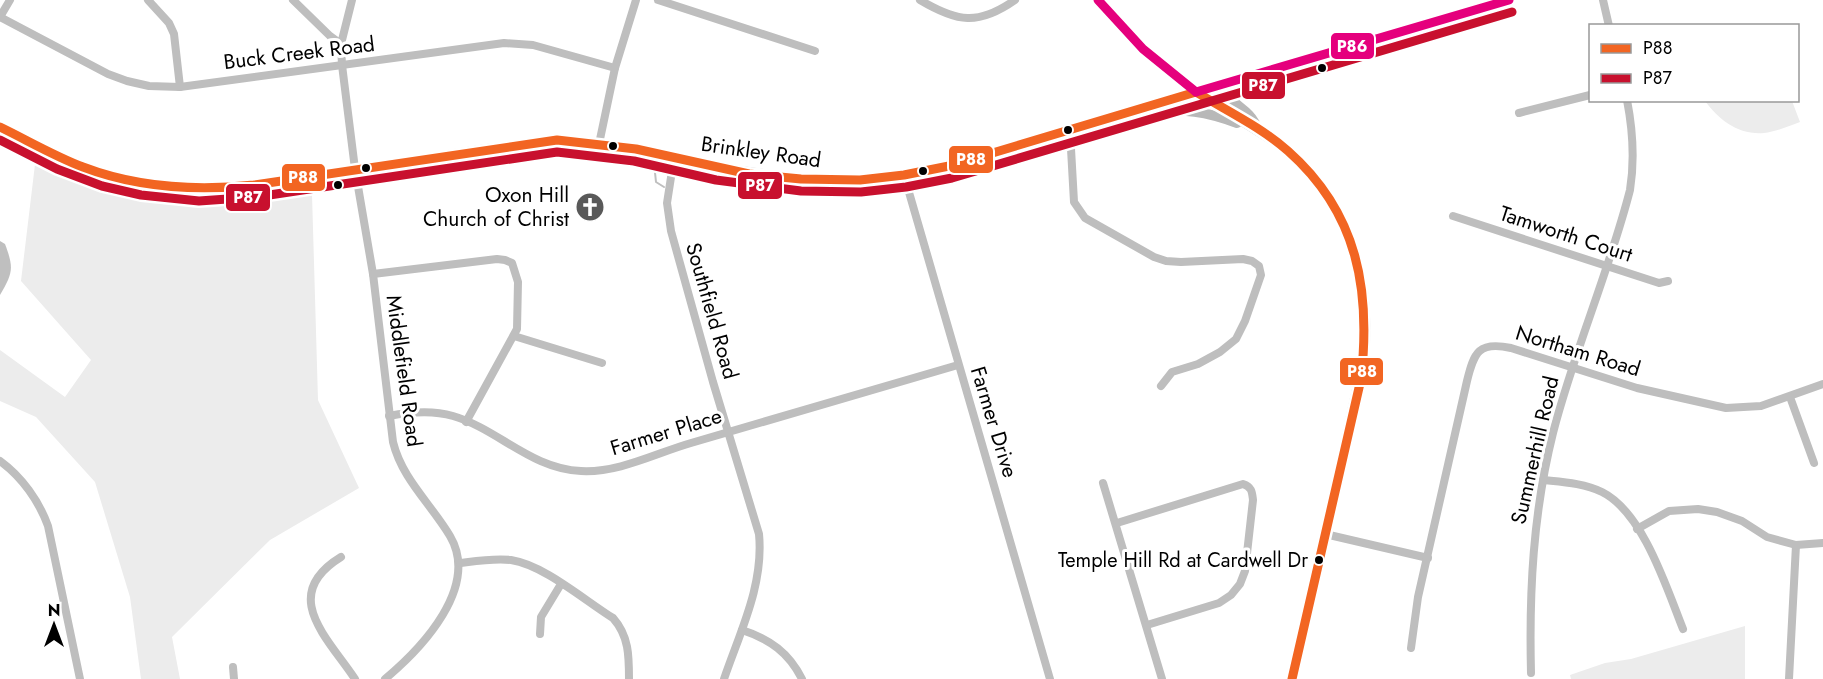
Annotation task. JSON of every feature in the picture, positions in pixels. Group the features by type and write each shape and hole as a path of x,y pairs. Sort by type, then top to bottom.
{"main road":[{"path":"1098,0 1143,49 1196,92 1288,151 1306,168 1333,203 1352,243 1359,265 1366,321 1364,358 1292,679"},
{"name":"Brinkley Road","path":"0,127 83,167 132,181 171,187 231,188 557,140 636,149 749,174 801,179 860,180 904,175 949,166 1509,0"},
{"path":"1244,79 1231,92 1231,97 1233,103 1251,117 1260,132"},
{"path":"1135,111 1203,112 1260,132"}],"street":[{"path":"0,17 10,0"},
{"path":"148,0 169,23 174,34 180,87"},
{"path":"293,0 340,44 352,0"},
{"path":"599,144 615,68 636,0"},
{"path":"658,0 815,51"},
{"path":"920,0 950,16 971,18 993,13 1016,0"},
{"path":"1603,0 1609,24"},
{"name":"Buck Creek Road","path":"0,17 108,74 149,87 180,87 408,57 487,44 513,43 546,48 615,68"},
{"name":"Middlefield Road","path":"340,44 355,169 373,274 393,442 402,468 449,535 458,552 460,563"},
{"path":"1519,113 1589,95"},
{"name":"Summerhill Road","path":"1531,673 1529,602 1536,518 1553,434 1572,368 1627,202 1633,174 1634,141 1627,102"},
{"path":"1070,131 1074,202 1085,218 1095,226 1166,261 1243,259 1259,266 1261,275 1245,321 1236,339 1220,352 1198,364 1172,372 1161,386"},
{"name":"Southfield Road","path":"674,158 668,192 668,215 728,432 754,514 760,543 756,584 724,679"},
{"name":"Farmer Drive","path":"904,175 1050,679"},
{"name":"Tamworth Court","path":"1453,216 1606,267 1659,283 1668,281"},
{"path":"373,274 478,261 510,261 515,269 518,282 518,322 514,336 466,422"},
{"path":"514,336 602,363"},
{"name":"Northam Road","path":"1411,648 1415,611 1469,375 1478,352 1487,346 1502,346 1637,388 1719,407 1750,408 1790,397 1823,384"},
{"name":"Farmer Place","path":"389,416 415,412 452,416 550,466 584,472 612,468 958,364"},
{"path":"1790,397 1814,463"},
{"path":"0,461 28,489 48,526 80,679"},
{"path":"1543,480 1589,487 1602,492 1619,505 1637,529 1660,569 1683,629"},
{"path":"1103,483 1162,679"},
{"path":"1116,523 1243,484 1251,488 1253,500 1245,571 1237,588 1226,600 1147,625"},
{"path":"1637,529 1669,511 1684,508 1698,509 1742,520 1767,537 1796,545 1823,543"},
{"path":"1325,534 1428,558"},
{"path":"1789,679 1796,545"},
{"path":"341,557 322,571 313,586 310,599 314,618 355,679"},
{"path":"385,679 399,668 442,615 458,580 460,563 495,560 512,560 542,571 613,618 620,627 628,646 629,679"},
{"path":"540,634 541,618 561,584"},
{"path":"742,630 759,635 776,645 793,663 802,679"},
{"path":"233,668 234,679"}],"shaded area":[{"path":"1706,102 1792,102 1800,122 1782,129 1755,133 1738,129 1716,114"},
{"path":"36,156 115,194 188,202 312,194 318,400 359,488 270,540 172,637 180,679 141,679 130,597 95,482 36,417 0,401 0,350 65,397 91,360 21,281"},
{"path":"0,241 5,244 11,270 0,295"},
{"path":"1745,626 1745,679 1571,679 1570,675 1605,663 1631,659"}],"waterway":[{"path":"922,178 1051,145"},
{"path":"636,157 657,164"},
{"path":"654,163 656,182 664,187"},
{"path":"688,171 751,181"},
{"path":"761,182 788,185"},
{"path":"839,186 895,182"},
{"path":"805,185 830,186"}],"transit line":[{"name":"P86","path":"1098,0 1143,49 1196,92"},
{"name":"P86","path":"1196,92 1509,0"},
{"name":"P87","path":"0,140 57,169 102,186 141,195 199,201 256,197 557,152 634,161 716,180 801,191 861,192 906,187 952,178 1512,12"},
{"name":"P88","path":"0,127 83,167 125,180 167,186 211,188 254,185 557,140 636,149 749,174 801,179 860,180 904,175 949,166 1196,92 1267,134 1312,175 1330,200 1344,227 1361,284 1364,315 1361,379 1292,679"}],"place":[{"name":"Oxon Hill Church of Christ","path":"590,207"},
{"name":"Temple Hill Rd at Cardwell Dr","path":"1319,560"}]}
